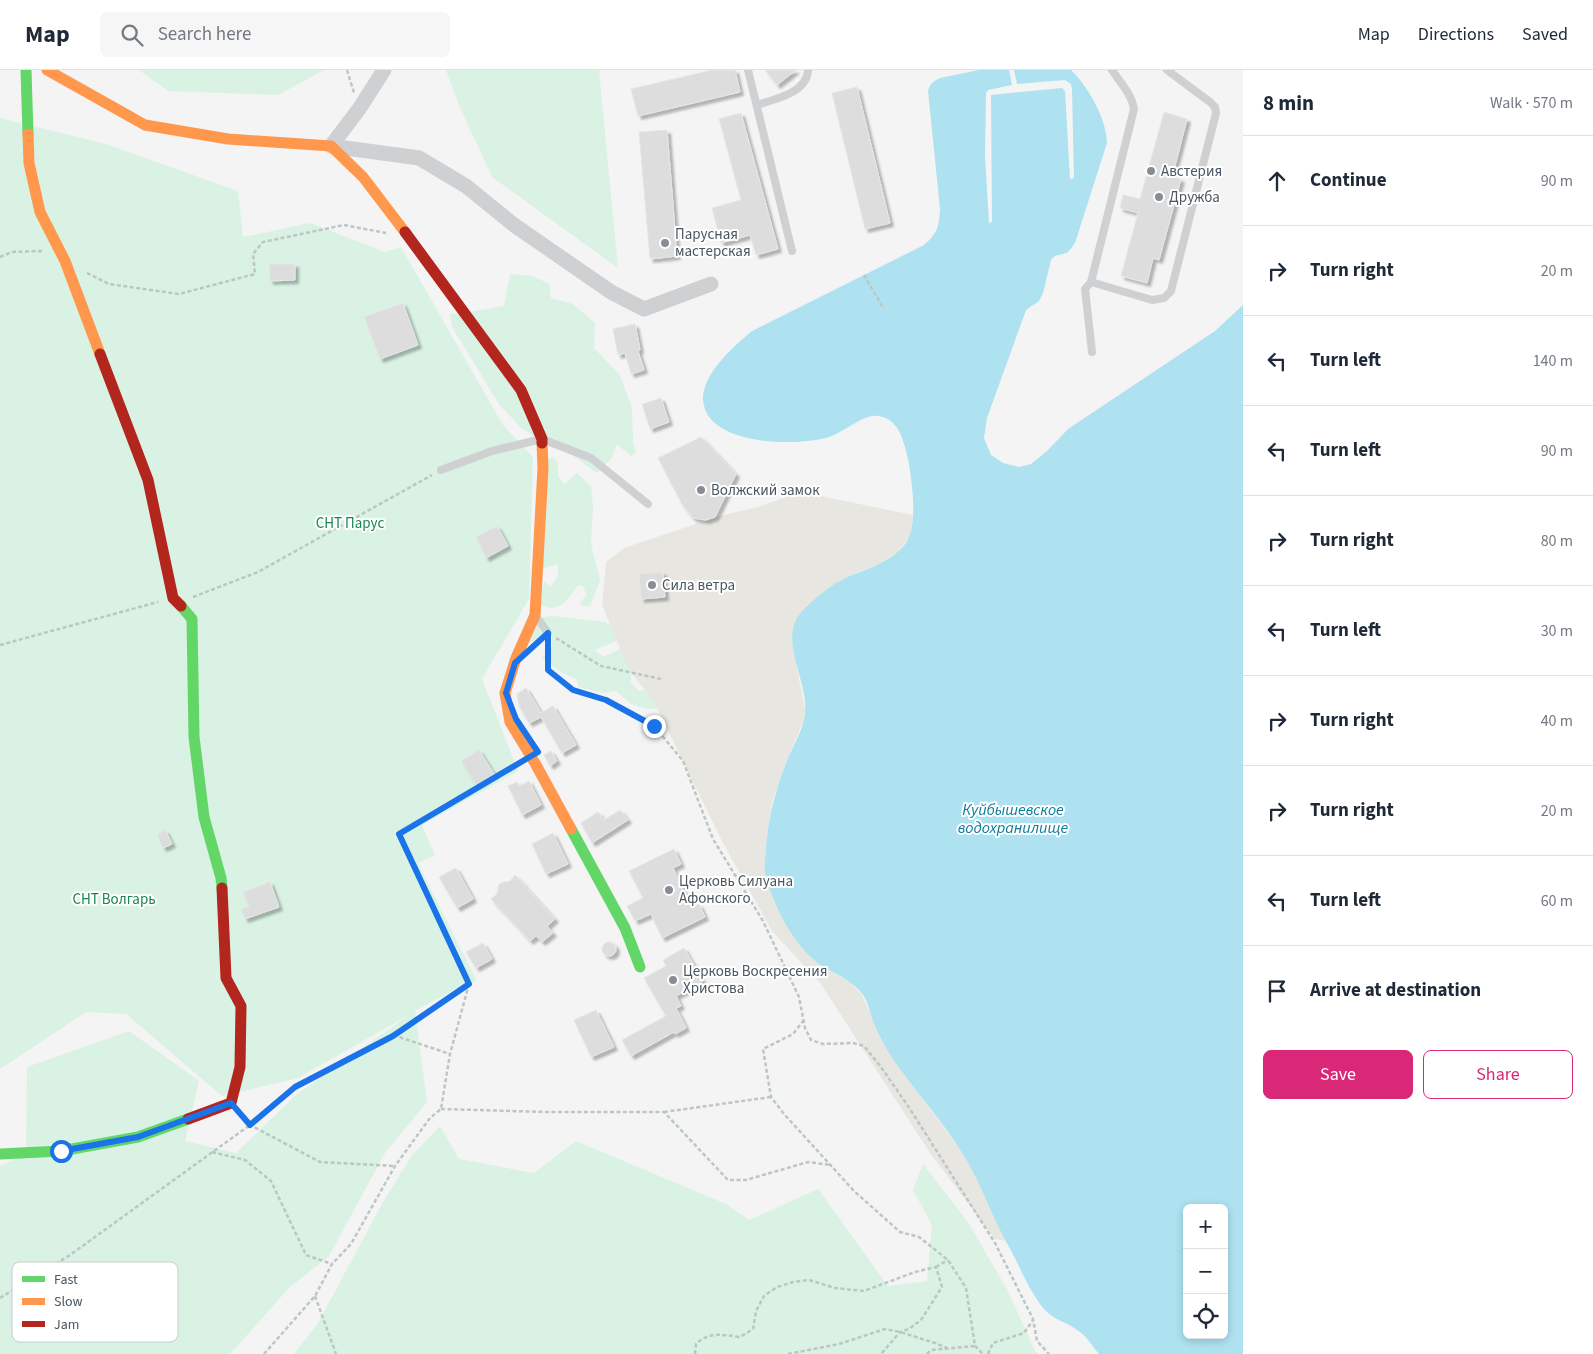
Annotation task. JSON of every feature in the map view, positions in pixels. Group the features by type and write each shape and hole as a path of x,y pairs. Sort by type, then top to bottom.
{"street":[{"path":"0,1154 61,1151 138,1137 231,1103 240,1067 240,1006 226,978 221,878 204,817 194,736 192,619 173,598 148,480 65,261 40,212 29,163 26,70"},
{"path":"47,70 145,125 228,139 331,146 418,158 466,186 514,224 611,292 644,309 711,284"},
{"path":"331,146 359,109 384,70"},
{"path":"331,146 363,177 521,390 542,439 543,468 535,615 516,658 505,693 510,722 531,756 625,928 640,967"}],"lane":[{"path":"748,70 792,251"},
{"path":"757,105 785,96 798,88 807,76 808,70"},
{"path":"1092,352 1085,289 1091,282 1134,109 1130,97 1112,70"},
{"path":"1091,282 1152,300 1164,298 1171,291 1216,113 1215,107 1210,102 1167,70"},
{"path":"441,470 492,451 542,439 591,458 648,504"},
{"path":"535,615 548,633"}],"path":[{"path":"347,70 359,109"},
{"path":"65,261 109,284 179,294 255,274 253,254 263,242 344,225 409,237"},
{"path":"0,257 12,252 45,251"},
{"path":"864,275 884,309"},
{"path":"0,645 173,598 190,598 201,595 258,572 441,470"},
{"path":"548,633 601,666 661,679"},
{"path":"548,633 548,670 573,690 606,700 654,726 683,761 713,839 763,921 799,997 805,1028 811,1040 823,1044 853,1043 864,1046 910,1109 977,1213 995,1243 1033,1319 1037,1341 1049,1354"},
{"path":"441,1109 450,1054 469,984 399,834 531,756"},
{"path":"59,1262 250,1125 295,1087 393,1036 469,984"},
{"path":"804,1020 793,1034 763,1048 770,1097 854,1191 900,1232 919,1237 948,1260 966,1288 975,1346 983,1354"},
{"path":"393,1036 450,1054"},
{"path":"264,1354 315,1296 332,1264 351,1244 395,1166 430,1118 441,1109 547,1112 664,1112 770,1097"},
{"path":"231,1103 250,1125 320,1162 395,1166"},
{"path":"664,1112 728,1180 746,1180 808,1162 832,1165"},
{"path":"212,1152 245,1160 271,1181 306,1255 332,1264"},
{"path":"695,1354 696,1344 704,1336 723,1335 740,1338 753,1329 756,1311 764,1296 777,1287 809,1280 835,1288 864,1291 915,1272 936,1268 948,1260"},
{"path":"881,1354 900,1332 909,1329 921,1320 936,1298 942,1287 936,1268"},
{"path":"0,1298 12,1291"},
{"path":"315,1296 336,1354"},
{"path":"988,1354 993,1343 1024,1333 1033,1319"},
{"path":"788,1354 790,1352 839,1344 885,1329 900,1332 947,1348"},
{"path":"927,1354 931,1350 975,1346"}],"green space":[{"path":"139,70 324,70 278,95 168,91"},
{"path":"446,70 599,70 618,268 492,177 458,103"},
{"path":"0,118 106,144 238,191 243,237 310,223 385,252 401,247 503,425 533,457 529,599 482,679 518,771 422,825 435,855 418,863 477,981 469,982 415,1011 427,1102 385,1153 329,1256 290,1287 230,1354 0,1354 0,1166 26,1154 27,1067 129,1031 199,1081 185,1141 236,1153 296,1095 409,1015 298,1078 222,1096 126,1014 86,1012 0,1069"},
{"path":"510,274 533,276 549,284 551,298 573,304 595,323 594,348 620,375 632,408 633,441 636,452 631,456 617,444 612,458 597,473 568,452 551,447 521,428 499,404 452,327 450,314 504,306"},
{"path":"553,457 558,463 558,476 564,484 577,473 591,486 593,508 591,544 600,580 590,607 583,606 580,602 587,595 582,585 577,586 559,606 549,608 539,604 544,581 551,587 558,576 558,564 543,568 538,463"},
{"path":"553,616 605,622 625,634 614,642 595,650 604,657 627,645 632,654 631,683 639,691 653,690 671,708 647,709 631,704 616,691 603,693 579,687 576,679 562,673 542,658 552,648 552,631 529,643 528,619"},
{"path":"440,1126 459,1159 534,1173 576,1141 726,1204 749,1220 818,1189 888,1286 927,1281 932,1225 913,1190 923,1164 968,1222 1008,1291 1035,1351 1039,1354 294,1354 318,1323 383,1202 412,1155"}],"sand":[{"path":"801,492 913,515 910,536 898,552 879,564 858,572 807,606 793,648 805,710 803,722 772,802 767,834 765,868 809,956 820,965 850,982 862,995 882,1040 972,1169 1006,1241 995,1239 930,1153 821,984 772,931 722,841 654,702 629,670 602,605 606,562 624,548 723,515 755,508"}],"water":[{"name":"Куйбышевское водохранилище","path":"979,70 1071,70 1090,94 1104,124 1106,134 1107,143 1075,243 1067,252 1051,260 1043,293 1039,301 1026,310 987,418 984,438 991,455 1003,463 1019,467 1031,464 1047,451 1068,429 1215,331 1243,305 1243,1354 1099,1354 1080,1332 1054,1318 1045,1310 1036,1299 998,1227 964,1155 890,1054 875,1026 863,995 849,982 822,966 802,948 778,910 765,870 767,836 773,803 788,758 801,730 805,712 803,690 792,642 796,620 807,606 836,583 882,563 904,546 909,537 913,519 911,478 902,438 896,426 885,418 872,416 832,436 812,441 774,442 754,439 735,434 719,426 708,414 703,399 704,389 721,361 752,331 924,245 935,233 940,209 928,91 935,80"}],"pier":[{"path":"1009,70 1014,70 1017,84 1065,80 1071,84 1074,178 1070,179 1065,91 1062,88 991,95 992,222 989,223 985,156 986,93 988,90 1012,85"}],"building":[{"path":"712,70 735,70 740,92 638,116 631,89"},
{"path":"765,70 796,70 777,85"},
{"path":"857,87 890,223 865,229 832,93"},
{"name":"Дружба","path":"1164,112 1187,119 1172,177 1181,179 1159,260 1153,258 1147,283 1121,276 1138,213 1120,208 1123,195 1140,199"},
{"path":"741,113 778,249 756,255 750,235 721,243 712,208 741,200 719,119"},
{"path":"667,130 677,256 650,259 639,132"},
{"path":"269,264 295,264 295,280 270,281"},
{"path":"403,303 418,345 380,359 364,317"},
{"path":"635,324 640,350 638,351 644,370 631,374 625,353 618,355 613,329"},
{"path":"661,398 669,422 650,429 642,404"},
{"name":"Волжский замок","path":"701,437 736,474 715,517 706,520 693,518 683,506 658,458"},
{"path":"497,526 508,546 486,558 476,537"},
{"name":"Сила ветра","path":"663,572 665,597 641,599 639,574"},
{"path":"526,688 541,713 553,706 576,745 562,753 541,717 529,723 519,706 517,694"},
{"path":"479,750 494,774 476,785 461,761"},
{"path":"551,751 557,761 550,766 544,755"},
{"path":"529,781 541,805 522,815 508,786 517,782 519,786"},
{"path":"620,810 628,820 592,843 581,823 598,812 604,820"},
{"path":"165,830 172,844 163,848 157,835"},
{"path":"553,833 568,864 546,874 532,844"},
{"name":"Церковь Силуана Афонского","path":"674,849 681,864 673,868 691,907 699,904 705,917 662,938 651,914 635,921 627,906 643,898 629,871"},
{"path":"456,868 473,899 457,908 439,877"},
{"path":"515,875 555,919 547,926 553,933 542,942 536,936 530,941 491,899 497,894 499,884 510,881"},
{"path":"270,882 279,907 245,919 241,909 249,906 243,892"},
{"path":"609,942 614,944 616,949 614,954 609,956 604,954 602,949 604,944"},
{"path":"483,943 492,959 476,968 466,952"},
{"name":"Церковь Воскресения Христова","path":"684,948 703,981 676,996 681,1006 676,1008 686,1028 675,1034 674,1032 631,1056 622,1040 666,1016 644,978 666,966 663,960"},
{"path":"596,1010 614,1047 591,1057 574,1020"}],"traffic: fast":[{"path":"26,70 28,134"},
{"path":"181,606 192,619 194,737 204,817 222,888"},
{"path":"571,829 625,928 640,967"},
{"path":"0,1154 61,1151 138,1137 188,1119"}],"traffic: slow":[{"path":"47,70 145,125 228,139 331,146 363,177 405,232"},
{"path":"28,134 29,163 40,212 65,261 100,354"},
{"path":"542,443 543,468 535,615 516,658 505,693 510,722 571,829"}],"traffic: jam":[{"path":"405,232 521,390 542,443"},
{"path":"100,354 148,480 173,598 181,606"},
{"path":"188,1119 231,1103 240,1067 241,1006 226,978 222,888"}],"place":[{"name":"Австерия","path":"1151,171"},
{"name":"Дружба","path":"1159,197"},
{"name":"Парусная мастерская","path":"665,243"},
{"name":"Волжский замок","path":"701,490"},
{"name":"Сила ветра","path":"652,585"},
{"name":"Церковь Силуана Афонского","path":"669,890"},
{"name":"Церковь Воскресения Христова","path":"673,980"}],"route":[{"path":"61,1151 138,1137 231,1103 250,1125 295,1087 393,1036 469,984 399,834 538,752 516,719 506,693 515,663 548,633 548,670 573,690 606,700 654,726"}],"park label":[{"name":"СНТ Парус","path":"350,523"},
{"name":"СНТ Волгарь","path":"114,899"}]}
